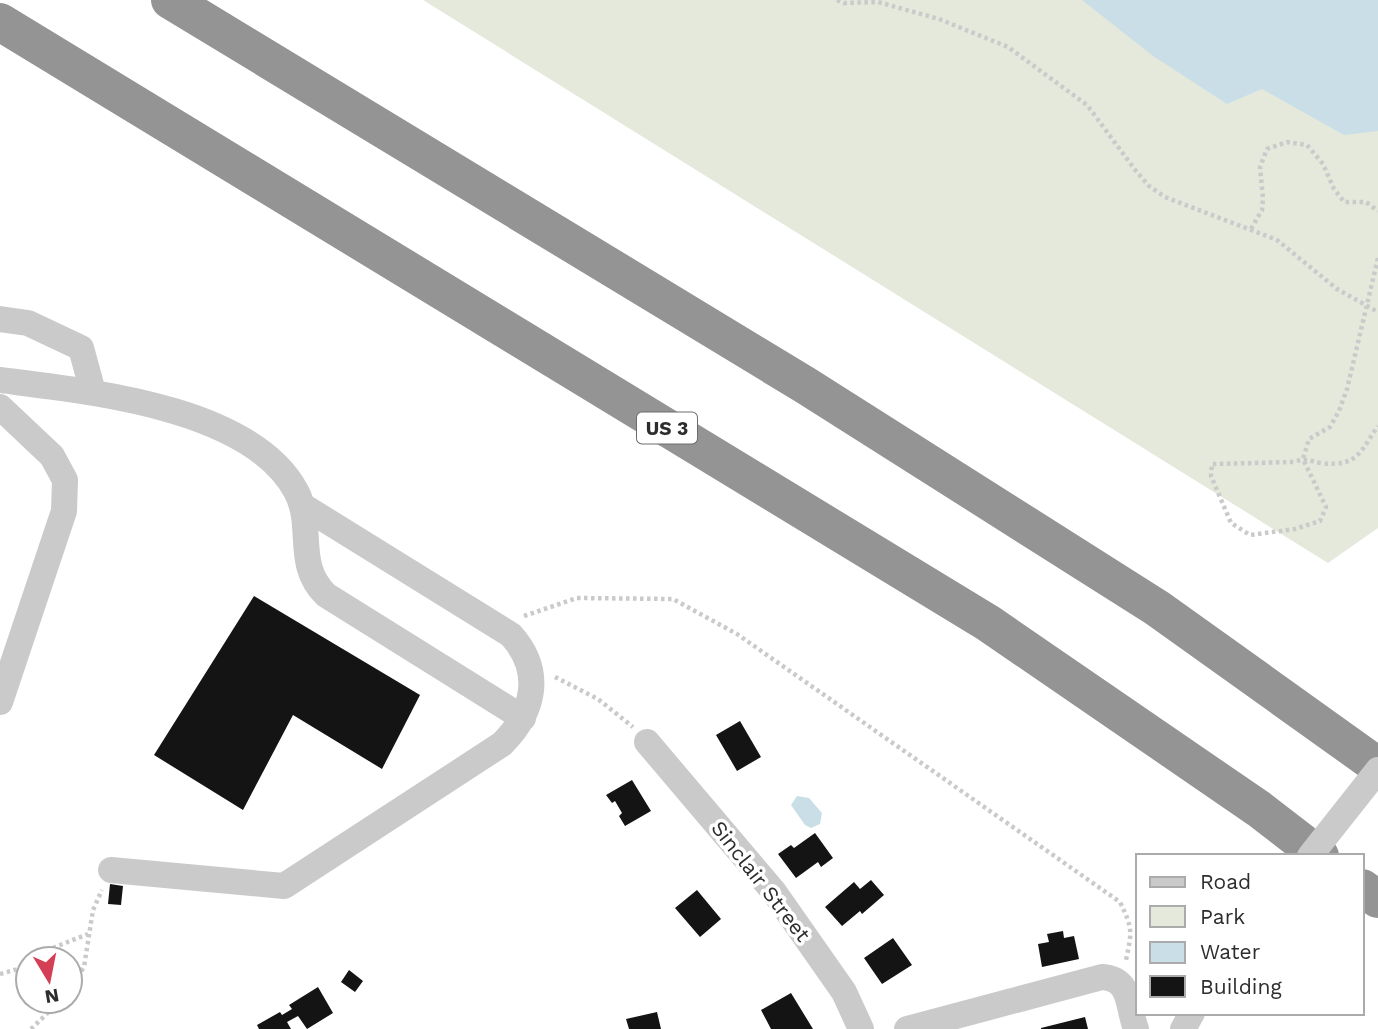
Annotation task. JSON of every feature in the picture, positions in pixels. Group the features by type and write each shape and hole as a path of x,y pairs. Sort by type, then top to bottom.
{"highway":[{"path":"170,0 805,385 1157,607 1378,768"},
{"name":"US 3","path":"0,22 988,623 1259,809 1317,854"}],"street":[{"path":"0,318 28,323 81,348 93,392"},
{"path":"0,380 93,392 183,414 223,429 264,456 295,488 303,506 308,566 317,587 523,718"},
{"path":"0,407 52,456 65,480 64,511 0,702"},
{"path":"111,870 284,886 502,744 523,718 529,704 529,664 522,647 511,635 303,506"},
{"name":"Sinclair Street","path":"646,742 774,892 844,992 861,1029"},
{"path":"1312,854 1378,768"},
{"path":"907,1029 1092,978 1115,978 1122,984 1136,1029"}],"path":[{"path":"837,0 878,2 939,19 1008,47 1087,106 1149,186 1165,197 1277,240 1337,289 1378,312"},
{"path":"1251,229 1262,210 1260,167 1267,149 1286,142 1307,145 1323,164 1334,189 1345,202 1366,202 1378,211"},
{"path":"1378,258 1347,389 1339,411 1330,427 1309,439 1303,458 1326,507 1320,521 1295,529 1250,535 1231,523 1211,476 1212,464 1294,462 1303,458 1323,463 1345,463 1361,454 1378,426"},
{"path":"496,625 577,598 673,599 737,634 1120,902 1131,924 1132,934 1122,984"},
{"path":"529,664 598,699 625,719"},
{"path":"84,967 93,910 111,870"},
{"path":"60,945 89,934"},
{"path":"31,1029 46,1015"}],"green space":[{"path":"423,0 1378,0 1378,528 1328,563"}],"water":[{"path":"1082,0 1378,0 1378,131 1344,135 1262,89 1227,104 1153,56"},
{"path":"797,796 809,798 822,813 820,824 811,828 805,825 791,805"}],"building":[{"path":"254,596 420,695 382,769 293,715 243,810 154,755"},
{"path":"740,721 761,757 737,771 716,735"},
{"path":"632,780 651,811 625,826 615,801 612,803 606,795"},
{"path":"815,833 833,858 821,867 818,862 796,878 778,854 791,845 794,848"},
{"path":"871,880 884,895 862,914 860,911 842,926 825,907 854,882 860,889"},
{"path":"110,884 123,886 121,905 108,904"},
{"path":"697,890 721,919 700,937 675,908"},
{"path":"1063,931 1064,938 1074,936 1079,959 1042,967 1038,944 1049,942 1047,934"},
{"path":"893,938 912,965 882,984 864,958"},
{"path":"349,970 363,981 355,992 341,982"},
{"path":"318,987 333,1013 307,1029 298,1016 287,1022 291,1029 259,1029 257,1025 280,1012 282,1015 292,1009 289,1005"},
{"path":"791,993 813,1029 771,1029 761,1010"},
{"path":"657,1012 661,1029 629,1029 626,1019"},
{"path":"1085,1017 1088,1029 1041,1029 1041,1028"}]}
